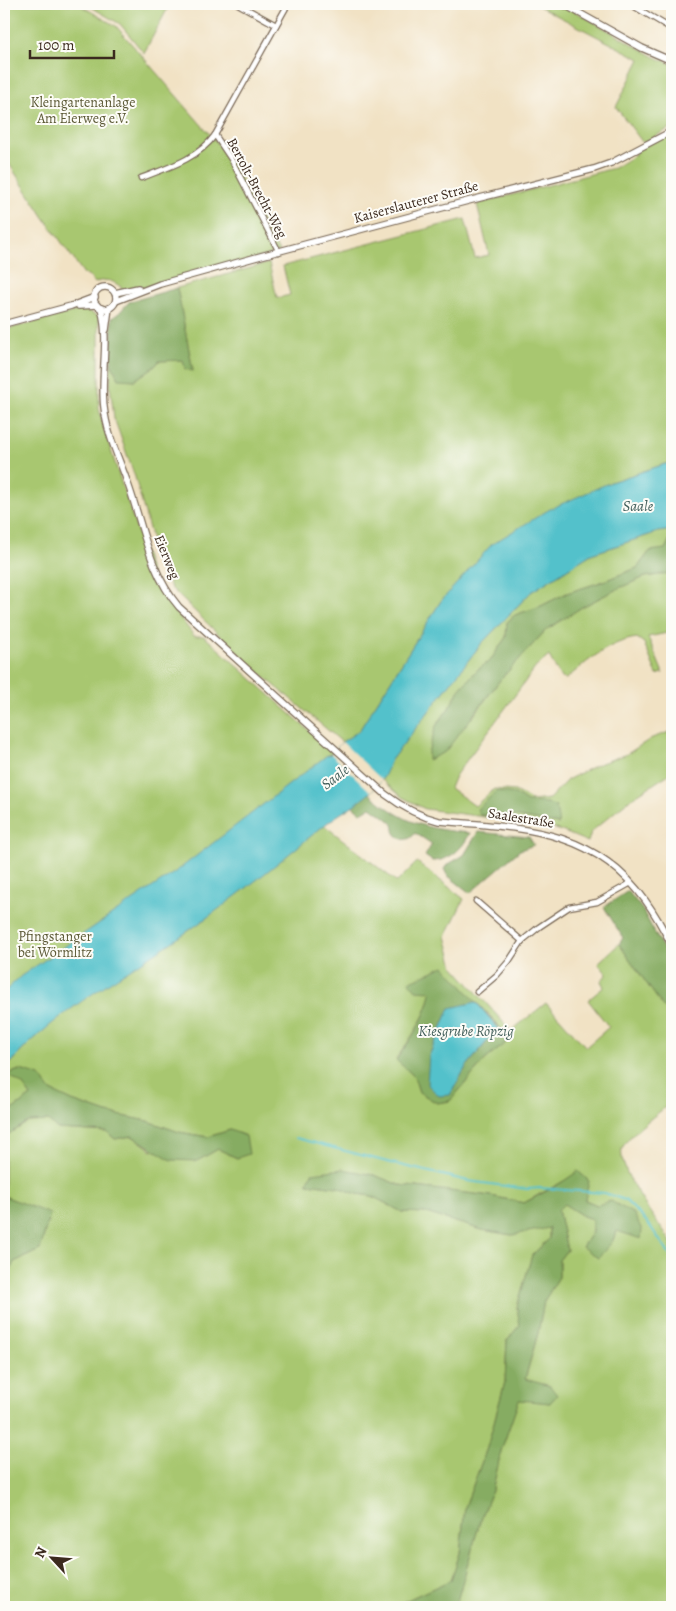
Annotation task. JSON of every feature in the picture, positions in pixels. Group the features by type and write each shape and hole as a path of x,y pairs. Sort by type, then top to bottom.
{"street":[{"path":"238,4 276,25"},
{"path":"141,178 190,157 208,145 288,4"},
{"path":"563,4 642,48 672,61"},
{"path":"630,4 672,29"},
{"name":"Kaiserslauterer Straße","path":"115,293 160,284 594,169 612,163 672,131"},
{"name":"Bertolt-Brecht-Weg","path":"215,135 230,159 278,252"},
{"name":"Kaiserslauterer Straße","path":"116,301 160,284"},
{"path":"4,324 71,306 95,296 97,291 102,288 110,288 115,293 116,301 109,308 71,306"},
{"path":"95,296 99,306"},
{"name":"Eierweg","path":"99,306 103,316 103,395 107,426 151,557 164,586 179,607 385,794"},
{"name":"Eierweg","path":"104,350 109,308"},
{"name":"Saalestraße","path":"385,794 400,805 426,817 515,828 553,835 597,855 621,872 631,883 654,913 672,946"},
{"path":"477,992 497,975 509,962 522,941 539,927 569,907 597,902 631,883"},
{"path":"476,901 522,941"}],"green space":[{"name":"Kleingartenanlage Am Eierweg e.V.","path":"4,4 78,4 116,26 231,159 279,252 160,284 122,292 121,287 115,283 105,280 95,283 88,275 84,274 4,156"},
{"path":"86,4 170,4 144,53 120,24"},
{"path":"535,4 562,4 655,57 672,64 672,127 643,143 616,107 640,59"},
{"path":"672,134 672,463 611,482 441,601 359,731 342,742 249,664 171,588 154,547 135,477 114,418 110,385 111,363 119,378 135,380 159,361 183,360 193,371 177,288 269,263 277,298 290,295 283,266 465,219 475,258 489,255 477,204 614,168 635,155 637,149"},
{"path":"177,288 193,371 185,369 183,360 159,361 135,380 119,379 111,363 112,318 129,302"},
{"name":"Pfingstanger bei Wörmlitz","path":"84,309 99,317 99,408 103,426 152,577 194,636 204,636 333,752 326,756 4,1053 4,330"},
{"path":"672,530 672,535 665,550 650,551 637,568 567,593 541,606 515,615 507,622 506,637 490,661 477,670 459,690 436,726 472,718 500,680 546,630 582,607 617,589 645,577 672,573 672,632 648,637 663,673 657,675 644,643 637,638 608,648 590,659 566,679 561,678 549,656 536,667 455,776 450,788 475,806 494,789 515,791 533,801 549,799 567,780 596,765 627,754 652,738 672,731 672,772 629,800 591,832 588,842 559,830 537,824 425,809 402,797 382,780 391,760 481,644 531,592 591,554 658,532","holes":["515,794 558,824 506,815 480,815"]},
{"path":"672,535 672,573 645,577 617,589 582,607 546,630 500,680 445,752 428,760 428,752 436,726 459,690 477,670 490,661 506,637 507,622 515,615 541,606 567,593 637,568 650,551 665,549"},
{"path":"497,791 515,794 527,802 547,803 556,807 559,824 506,815 480,815 477,809"},
{"path":"369,793 393,811 415,823 470,833 464,844 455,853 445,859 432,861 425,856 432,844 415,833 408,839 400,838 395,833 391,822 371,807 361,813 352,805"},
{"path":"324,825 397,882 417,862 464,899 446,936 454,967 511,1031 546,1003 586,1047 609,1027 588,1000 604,987 601,981 607,974 598,963 619,944 664,1008 672,1015 672,1102 630,1137 622,1149 622,1158 632,1183 672,1243 672,1603 668,1607 438,1607 457,1601 479,1525 493,1488 501,1451 519,1399 550,1403 550,1386 525,1380 538,1333 544,1301 559,1277 559,1260 567,1250 558,1210 564,1204 583,1216 592,1219 592,1232 582,1247 612,1242 617,1231 597,1205 585,1200 578,1172 524,1203 491,1196 399,1185 374,1175 307,1183 338,1187 357,1194 372,1196 402,1212 426,1213 482,1230 512,1235 549,1227 549,1239 532,1255 517,1307 520,1325 507,1340 505,1382 487,1448 465,1507 460,1553 451,1580 392,1607 4,1607 4,1285 14,1262 40,1250 19,1202 4,1196 4,1140 6,1136 28,1122 48,1121 58,1129 107,1132 115,1139 132,1136 152,1150 197,1161 218,1149 237,1158 230,1130 208,1137 179,1132 148,1121 107,1113 72,1101 51,1091 40,1076 20,1070 8,1074 23,1085 31,1096 12,1110 4,1113 4,1070 34,1039 77,1003 99,987 160,950 210,915","holes":["431,991 488,1013 507,1036 507,1042 485,1060 450,1101 437,1103 419,1092 414,1076 396,1059 423,1017"]},
{"path":"478,832 529,837 534,845 520,850 470,893 447,875 444,869 447,865 464,855"},
{"path":"628,891 642,909 672,965 672,1015 664,1008 619,944 623,938 604,907"},
{"path":"444,966 507,1036 507,1042 485,1060 450,1101 437,1103 419,1092 414,1076 396,1060 418,1027 430,999 431,991 416,990 409,982","holes":["450,1008 486,1043 466,1067 450,1095 429,1056"]},
{"path":"20,1070 40,1076 51,1091 72,1101 107,1113 148,1121 179,1132 208,1137 230,1130 246,1136 249,1154 237,1158 218,1149 197,1161 171,1160 132,1136 115,1139 107,1132 58,1129 48,1121 28,1122 6,1136 4,1140 4,1113 12,1110 31,1096 23,1085 7,1074"},
{"path":"343,1169 374,1175 399,1185 491,1196 524,1203 578,1171 589,1181 585,1200 597,1205 611,1201 634,1214 642,1230 641,1239 617,1231 612,1242 598,1258 582,1247 592,1232 592,1219 583,1216 564,1204 558,1210 567,1250 559,1260 559,1277 544,1301 538,1333 525,1379 550,1386 557,1395 550,1403 519,1400 501,1451 493,1488 479,1525 457,1601 438,1607 392,1607 451,1580 460,1553 465,1507 487,1448 505,1382 507,1340 520,1325 517,1307 532,1255 549,1239 549,1228 512,1235 482,1230 426,1213 402,1212 372,1196 357,1194 338,1187 307,1183 312,1173"},
{"path":"4,1196 50,1214 40,1250 14,1262 4,1285"}],"water":[{"name":"Saale","path":"672,463 672,530 658,532 591,554 531,592 481,644 391,760 386,774 375,788 361,800 329,821 266,873 208,917 82,1001 41,1033 4,1070 4,992 21,976 178,870 331,754 342,742 359,731 441,601 492,544 550,509 611,482"},
{"name":"Kiesgrube Röpzig","path":"476,1002 498,1028 466,1067 450,1095 439,1096 427,1084 429,1056 450,1008"}],"pier":[{"path":"342,742 382,780 371,792 331,754"}],"waterway":[{"path":"296,1138 468,1181 527,1189 540,1188 604,1193 625,1200 648,1223 672,1258"}]}
